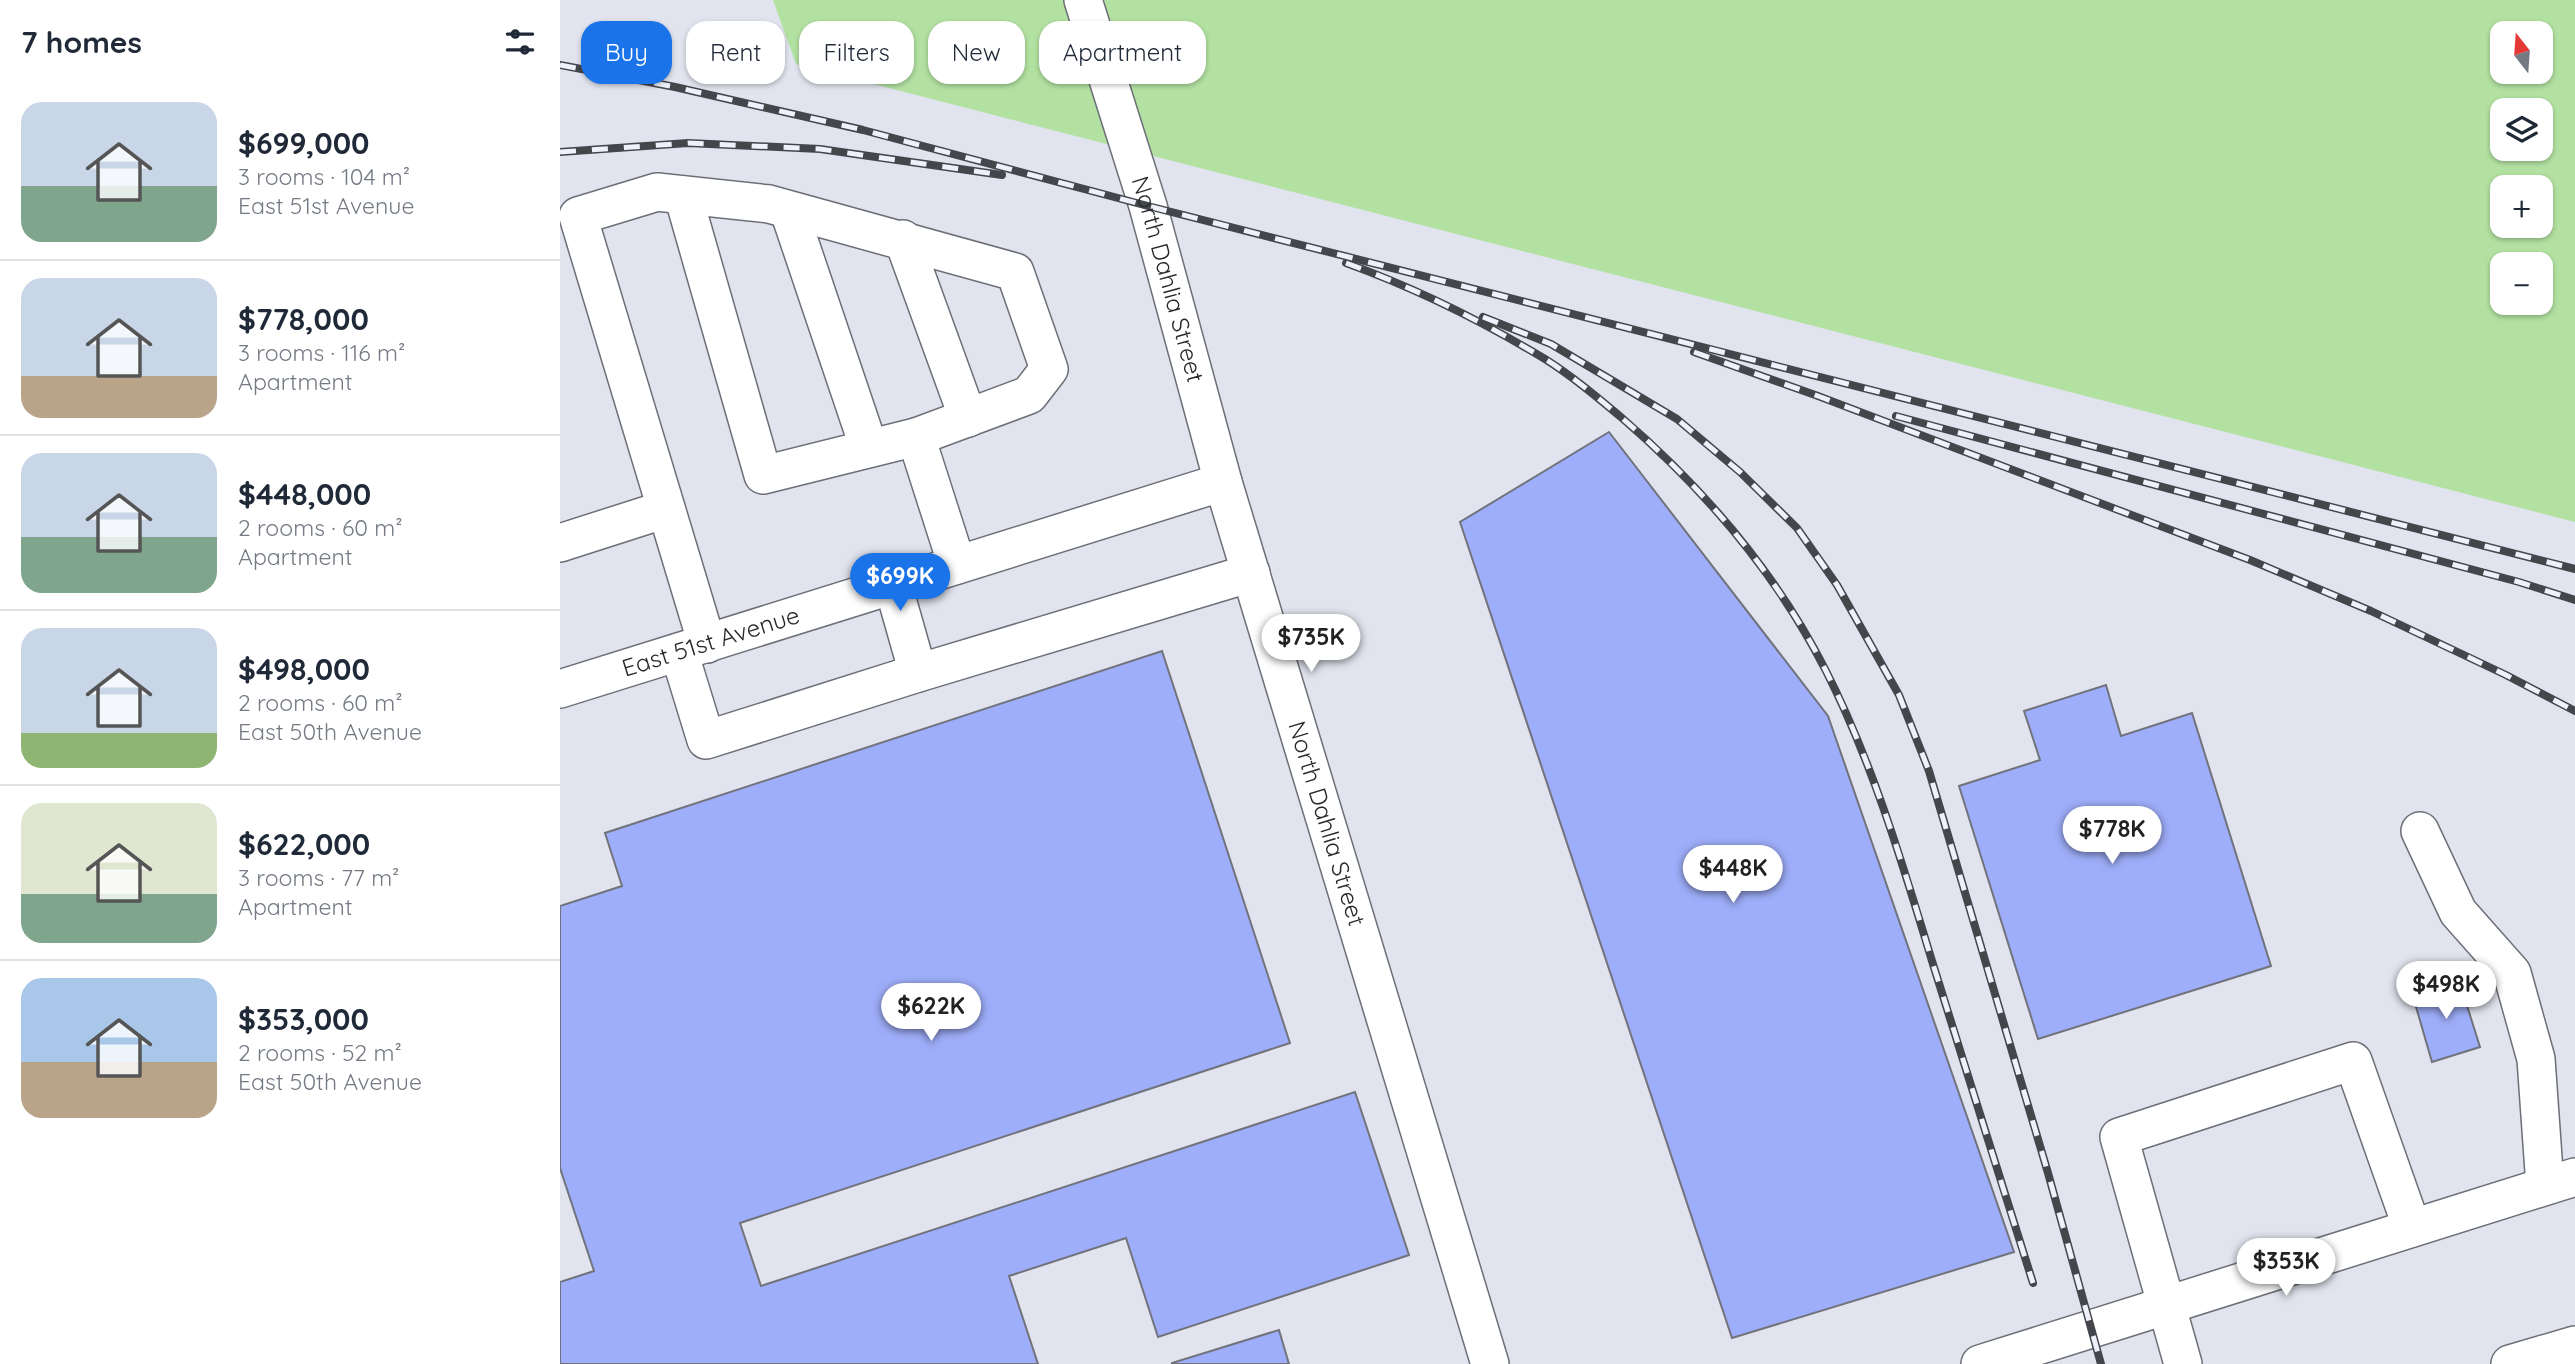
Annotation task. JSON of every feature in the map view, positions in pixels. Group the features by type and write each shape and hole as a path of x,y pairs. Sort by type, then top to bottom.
{"street":[{"name":"North Dahlia Street","path":"1083,0 1148,205 1223,482 1490,1364"},
{"path":"683,195 763,475 915,437 968,418 1029,395 1049,369 1015,272 903,239 789,212 769,204 657,192 569,214 666,509 693,648 706,740 1251,573"},
{"path":"789,212 869,448"},
{"path":"903,239 968,418"},
{"path":"915,437 957,565"},
{"name":"East 51st Avenue","path":"560,689 1223,482"},
{"path":"560,543 666,509"},
{"path":"893,585 918,673"},
{"path":"1980,1364 2560,1182 2536,1059 2512,973 2458,912 2420,831"},
{"path":"2183,1364 2119,1137 2353,1061 2412,1228"},
{"path":"2510,1364 2575,1345"}],"green space":[{"path":"773,0 2575,0 2575,522 874,84 914,84 914,21 799,21 799,65 796,64 785,33 785,21 781,21"}],"building":[{"path":"1609,432 1828,716 2014,1252 1732,1338 1460,522"},
{"path":"1162,651 1290,1043 740,1223 761,1286 1355,1092 1409,1255 1158,1337 1126,1238 1009,1276 1038,1364 560,1364 560,1282 594,1271 560,1168 560,906 622,886 605,833"},
{"path":"2106,685 2121,736 2192,713 2271,966 2038,1039 1959,786 2040,760 2024,711"},
{"path":"2459,980 2480,1047 2432,1062 2412,993"},
{"path":"1279,1330 1289,1364 1172,1364 1172,1363"}],"railway":[{"path":"560,65 675,87 863,130 1148,206 2575,569"},
{"path":"560,152 688,143 820,149 1002,175"},
{"path":"1346,263 1423,294 1497,331 1575,380 1622,418 1681,473 1736,534 1784,599 1825,669 1872,776 2033,1283"},
{"path":"1483,317 1551,344 1677,419 1740,472 1797,528 1837,585 1899,695 1929,771 2048,1173 2101,1364"},
{"path":"1694,352 1818,396 2250,560 2371,611 2575,711"},
{"path":"1896,416 2519,582 2575,600"}]}
